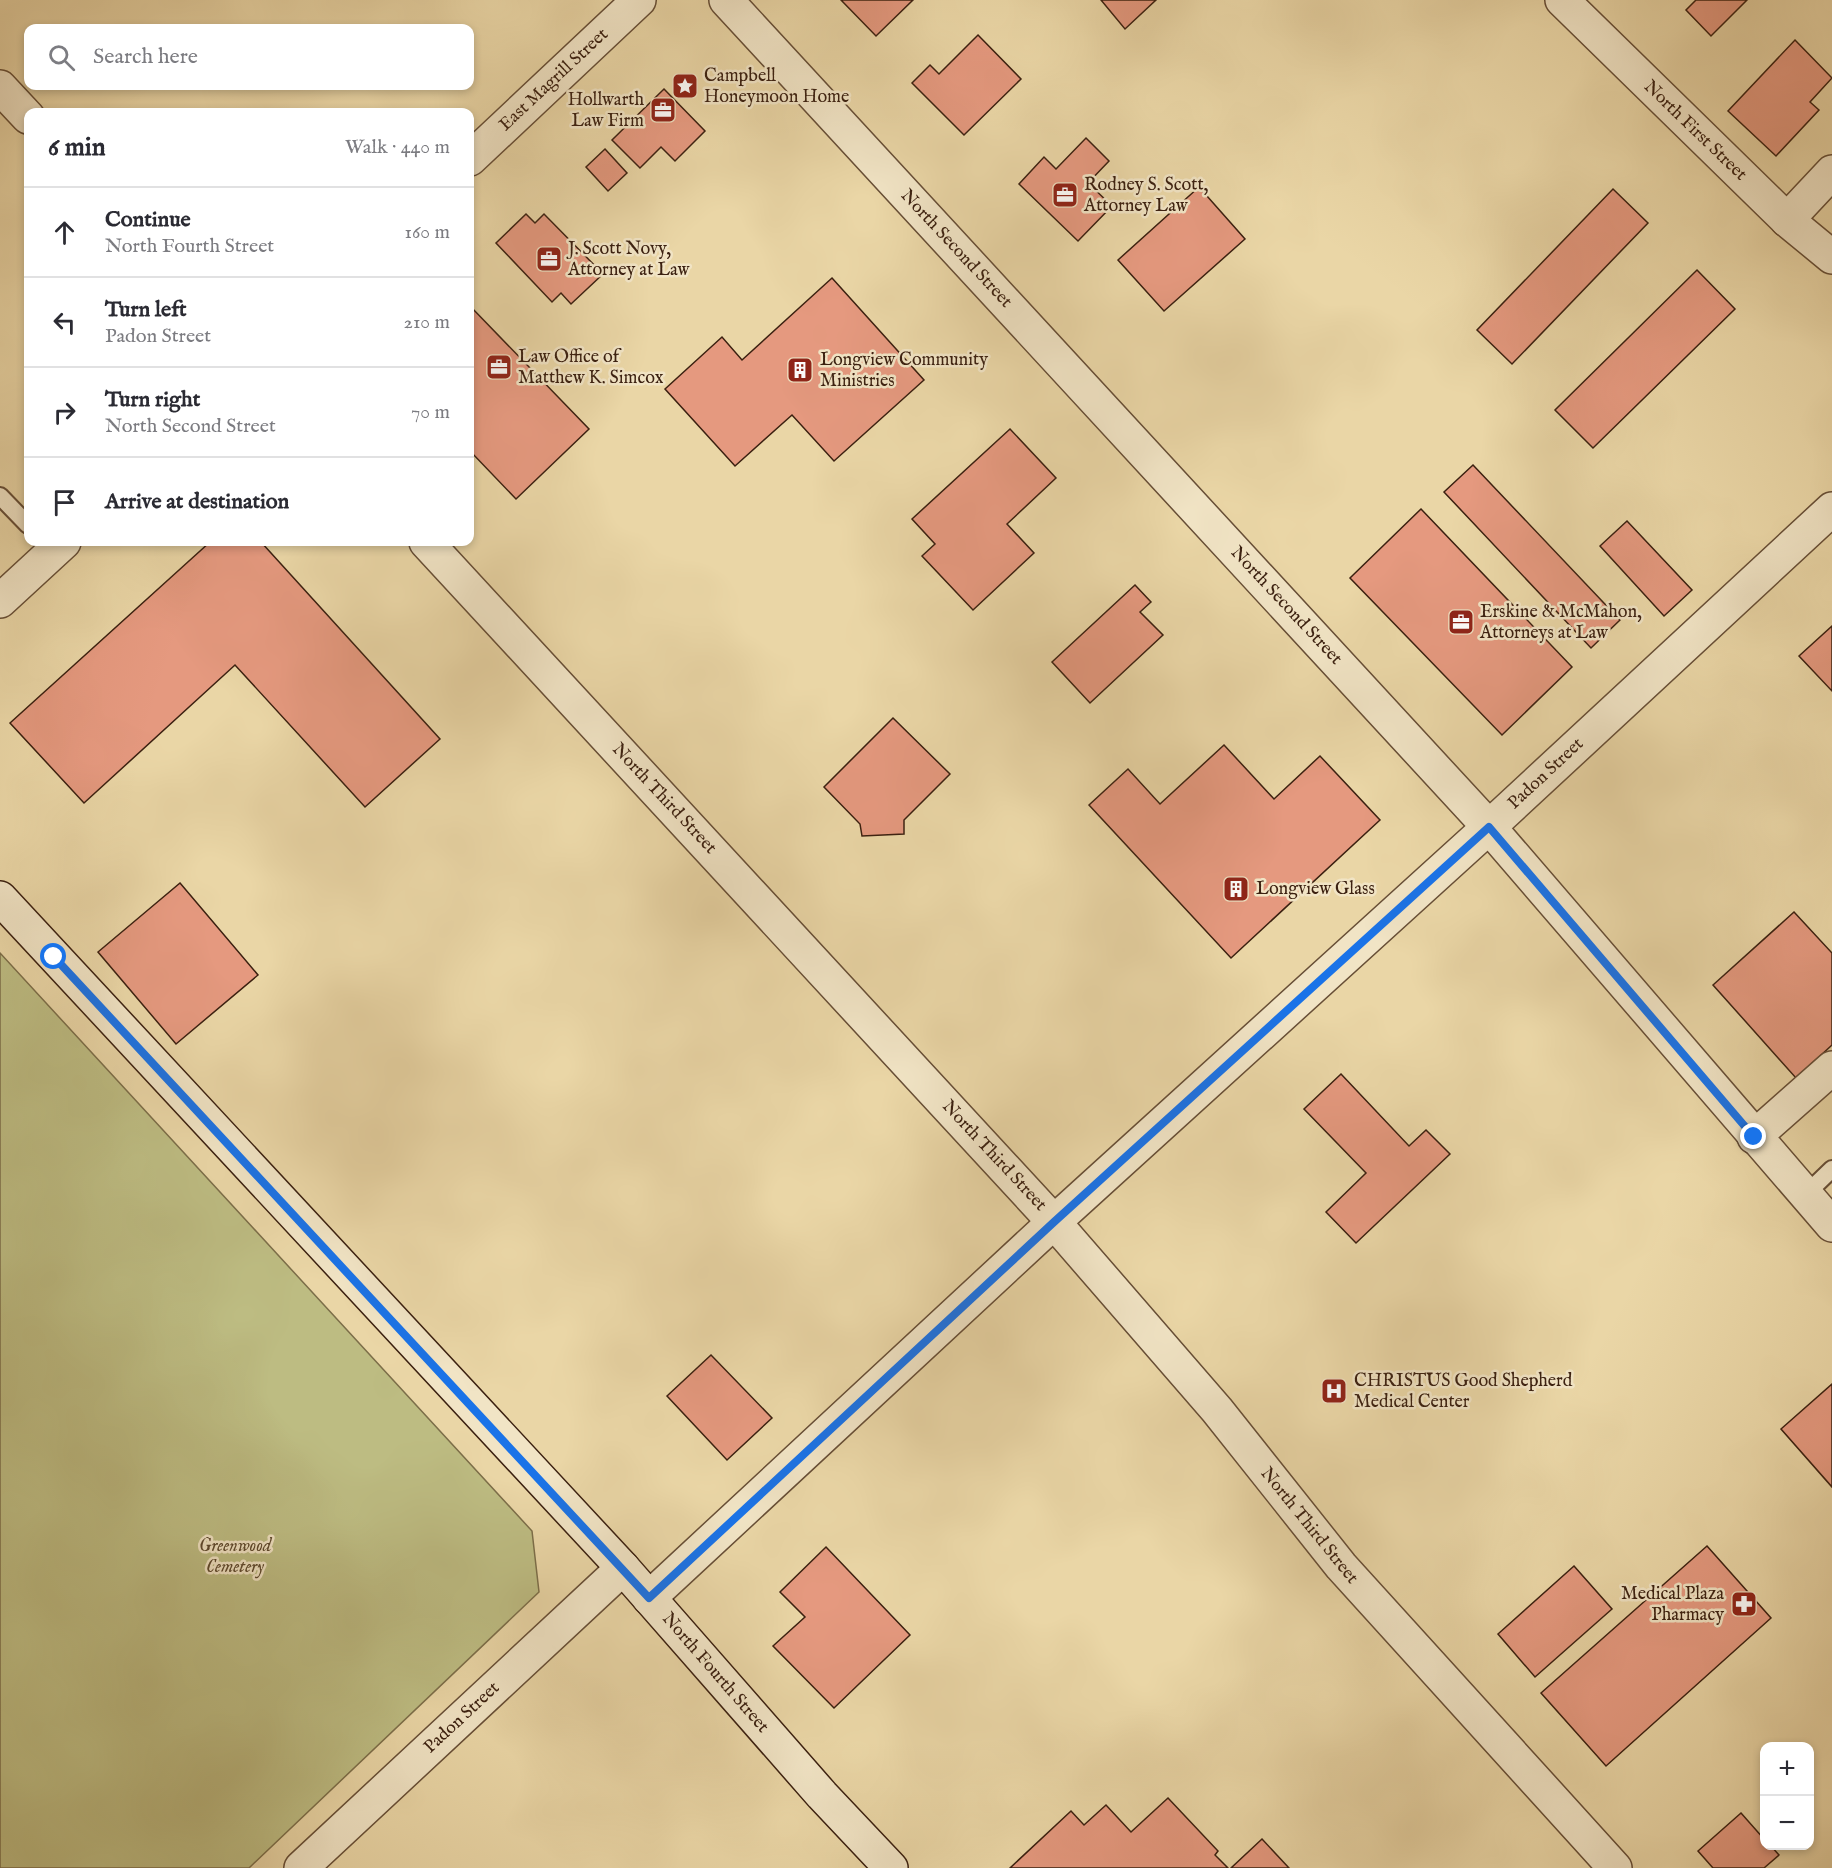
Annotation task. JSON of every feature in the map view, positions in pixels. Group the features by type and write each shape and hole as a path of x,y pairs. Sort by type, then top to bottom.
{"street":[{"name":"East Magrill Street","path":"474,155 639,0"},
{"name":"North Second Street","path":"726,0 1489,827 1832,1225"},
{"name":"North First Street","path":"1562,0 1787,220 1832,257"},
{"path":"0,87 24,113"},
{"path":"1787,220 1832,172"},
{"name":"Padon Street","path":"649,1598 1054,1222 1489,827 1832,509"},
{"path":"0,601 52,546"},
{"name":"North Third Street","path":"430,546 1054,1222 1217,1410 1341,1566 1615,1868"},
{"name":"North Fourth Street","path":"0,898 623,1568 822,1795 891,1868"},
{"path":"1754,1137 1832,1068"},
{"name":"Padon Street","path":"301,1868 623,1568"}],"lane":[{"path":"0,496 24,521"},
{"path":"1805,1195 1832,1169"}],"green space":[{"name":"Greenwood Cemetery","path":"0,953 532,1531 539,1592 249,1868 0,1868"}],"building":[{"path":"841,0 913,0 876,36"},
{"path":"1101,0 1156,0 1125,29"},
{"path":"1696,0 1747,0 1711,36 1686,10"},
{"path":"978,35 1021,79 964,135 912,83 930,65 939,74"},
{"path":"1795,40 1832,78 1810,102 1819,110 1776,156 1728,111"},
{"name":"Hollwarth Law Firm","path":"664,89 705,131 675,161 661,147 640,168 612,140"},
{"name":"Rodney S. Scott, Attorney Law","path":"1086,138 1109,161 1088,183 1112,206 1078,241 1019,184 1044,157 1056,169"},
{"path":"605,149 627,173 608,191 586,167"},
{"path":"1199,187 1245,239 1164,311 1118,260"},
{"path":"1613,189 1648,223 1512,364 1477,330"},
{"name":"J. Scott Novy, Attorney at Law","path":"526,214 535,223 544,214 603,274 571,304 561,293 552,302 496,243"},
{"path":"1697,270 1735,309 1593,448 1555,410"},
{"name":"Longview Community Ministries","path":"832,278 924,380 834,461 792,415 735,466 665,389 722,337 742,360"},
{"name":"Law Office of Matthew K. Simcox","path":"474,310 589,429 516,499 474,455"},
{"path":"1010,429 1056,478 1007,524 1034,553 973,610 922,556 935,544 912,519"},
{"path":"1473,465 1620,620 1591,648 1444,492"},
{"name":"Erskine & McMahon, Attorneys at Law","path":"1421,509 1572,667 1502,735 1350,578"},
{"path":"1627,521 1692,590 1664,616 1600,546"},
{"path":"206,546 265,546 440,739 365,807 235,665 84,803 10,723"},
{"path":"1135,585 1151,602 1140,612 1163,635 1090,703 1052,662"},
{"path":"1832,626 1832,691 1799,656"},
{"path":"893,718 950,774 904,820 904,834 862,836 860,824 824,787"},
{"name":"Longview Glass","path":"1224,745 1274,799 1320,756 1380,820 1231,958 1089,805 1128,769 1160,804"},
{"path":"180,883 258,975 176,1044 98,952"},
{"path":"1794,912 1832,953 1832,1045 1796,1078 1713,985"},
{"path":"1341,1074 1409,1146 1426,1130 1450,1154 1356,1243 1326,1212 1366,1173 1304,1109"},
{"path":"711,1355 772,1418 727,1460 667,1396"},
{"path":"1832,1384 1832,1487 1781,1429"},
{"path":"1707,1546 1771,1618 1606,1766 1541,1693"},
{"path":"826,1547 910,1635 834,1708 773,1646 805,1617 780,1592"},
{"path":"1574,1566 1612,1609 1535,1677 1498,1634"},
{"path":"1168,1798 1218,1851 1215,1855 1228,1868 1010,1868 1071,1811 1084,1825 1106,1805 1131,1832"},
{"path":"1741,1813 1760,1834 1760,1850 1775,1850 1779,1855 1764,1868 1713,1868 1698,1851"},
{"path":"1262,1839 1289,1868 1231,1868"}],"place":[{"name":"Campbell Honeymoon Home","path":"685,86"},
{"name":"Hollwarth Law Firm","path":"663,110"},
{"name":"Rodney S. Scott, Attorney Law","path":"1065,195"},
{"name":"J. Scott Novy, Attorney at Law","path":"549,259"},
{"name":"Law Office of Matthew K. Simcox","path":"499,367"},
{"name":"Longview Community Ministries","path":"800,370"},
{"name":"Erskine & McMahon, Attorneys at Law","path":"1461,622"},
{"name":"Longview Glass","path":"1236,889"},
{"name":"CHRISTUS Good Shepherd Medical Center","path":"1334,1391"},
{"name":"Medical Plaza Pharmacy","path":"1744,1604"}],"route":[{"path":"54,957 649,1598 1054,1222 1489,827 1754,1137"}]}
